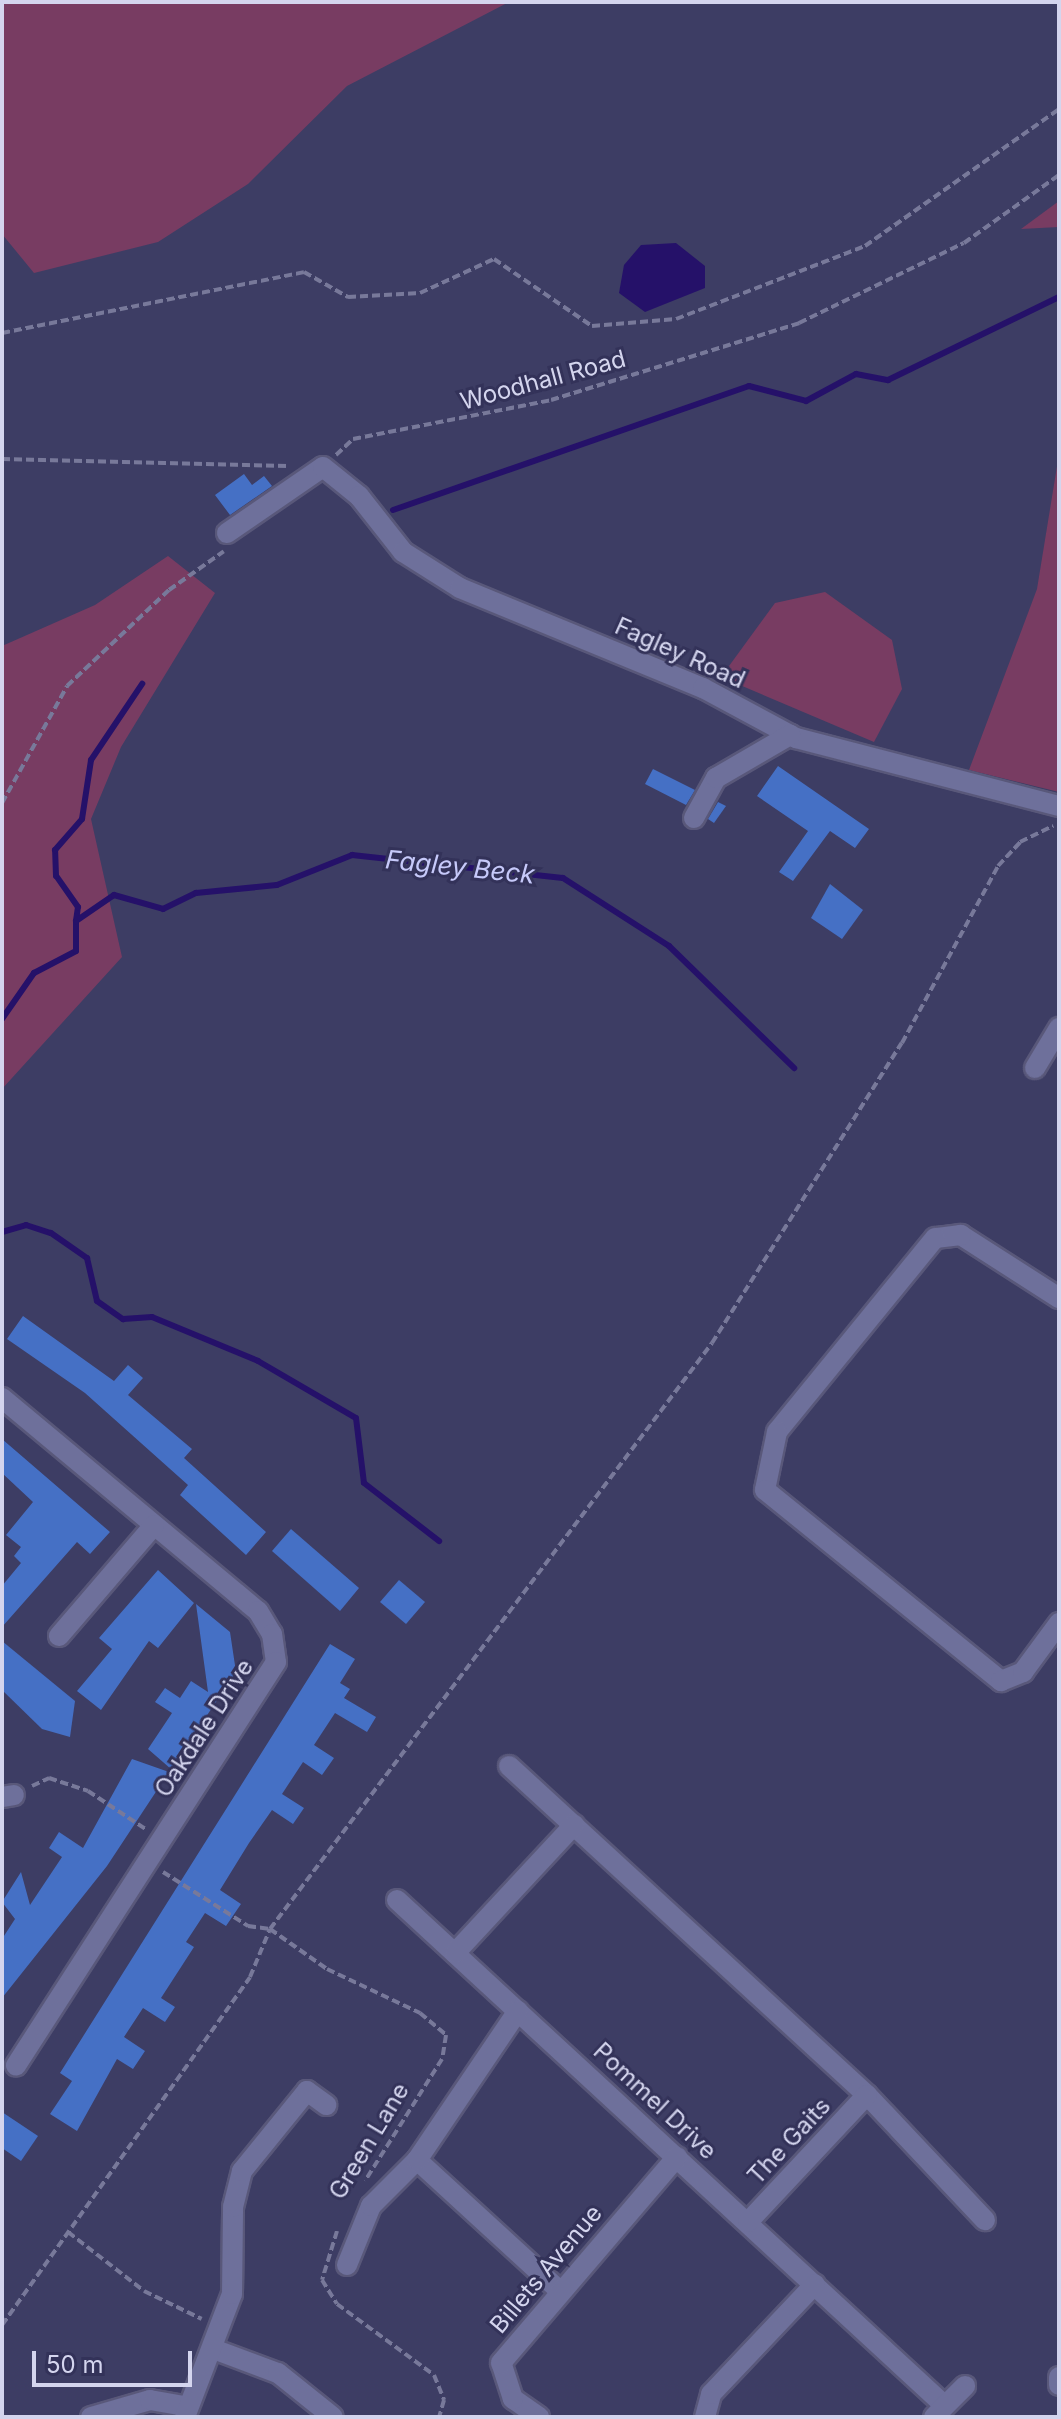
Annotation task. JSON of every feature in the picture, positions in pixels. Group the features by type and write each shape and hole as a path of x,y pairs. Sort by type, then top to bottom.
{"street":[{"path":"230,539 323,467"},
{"name":"Fagley Road","path":"323,467 359,496 403,552 460,588 703,688 790,735 1059,806"},
{"path":"694,818 716,778 790,735"},
{"path":"1035,1068 1059,1028"},
{"path":"1059,1298 961,1235 935,1238 794,1406 777,1432 765,1490 1001,1681 1023,1672 1059,1623"},
{"name":"Oakdale Drive","path":"2,1398 258,1611 272,1634 276,1662 155,1866 16,2066"},
{"path":"59,1636 154,1525"},
{"path":"509,1766 867,2095 985,2220"},
{"path":"455,1953 574,1825"},
{"name":"Pommel Drive","path":"397,1900 877,2341 939,2411"},
{"path":"347,2265 371,2206 417,2160 518,2011"},
{"path":"91,2417 150,2400 186,2412 223,2329 242,2171 307,2091 326,2105"},
{"name":"The Gaits","path":"748,2222 867,2095"},
{"name":"Billets Avenue","path":"539,2417 513,2399 501,2363 677,2157"},
{"path":"417,2160 560,2291"},
{"path":"705,2417 711,2394 815,2284"},
{"path":"216,2350 278,2373 333,2417"},
{"path":"1059,2377 1059,2385"},
{"path":"939,2411 965,2386"}],"path":[{"path":"2,333 304,272 348,297 420,293 494,259 592,326 676,319 865,246 1059,109"},
{"name":"Woodhall Road","path":"323,467 353,439 551,400 799,323 964,243 1059,175"},
{"path":"2,459 323,467"},
{"path":"2,803 67,686 169,590 230,539"},
{"path":"2,2325 250,1977 270,1929 712,1343 902,1043 998,866 1020,842 1059,823"},
{"path":"8,1796 49,1778 88,1791 152,1833 155,1866 248,1926 270,1929"},
{"name":"Green Lane","path":"270,1929 327,1969 420,2013 446,2035 442,2059 358,2194"},
{"name":"Green Lane","path":"343,2220 322,2280 337,2304 434,2375 444,2400 439,2417"},
{"path":"68,2232 144,2291 223,2329"}],"shaded area":[{"path":"2,2 509,2 347,86 248,184 158,242 34,273 2,234"},
{"path":"1059,201 1059,227 1021,229"},
{"path":"676,243 705,266 705,288 645,312 619,293 624,265 641,245"},
{"path":"1059,454 1059,792 969,770 1037,589"},
{"path":"168,556 215,593 121,747 91,819 122,957 2,1089 2,646 95,605"},
{"path":"825,592 892,640 902,689 874,742 721,677 775,603"}],"building":[{"path":"244,474 252,485 264,476 272,486 230,515 215,495"},
{"path":"778,766 869,829 855,848 830,831 793,881 779,872 808,831 757,796"},
{"path":"653,769 695,790 686,805 645,784"},
{"path":"718,802 726,806 714,823 708,819"},
{"path":"830,884 863,910 842,939 811,918"},
{"path":"23,1316 114,1381 128,1365 143,1378 128,1395 192,1449 184,1458 266,1532 246,1555 180,1495 188,1485 85,1393 7,1339"},
{"path":"2,1439 110,1532 90,1554 77,1542 2,1627 2,1586 21,1563 14,1556 21,1547 6,1535 33,1502 2,1473"},
{"path":"291,1529 359,1588 340,1611 272,1551"},
{"path":"158,1570 194,1603 158,1648 149,1641 101,1710 77,1691 112,1649 99,1638"},
{"path":"399,1580 425,1602 406,1624 380,1602"},
{"path":"196,1604 230,1632 236,1672 171,1769 148,1749 172,1713 155,1702 165,1688 180,1698 191,1681 208,1692"},
{"path":"2,1641 75,1701 70,1737 42,1729 2,1690"},
{"path":"330,1644 355,1659 340,1683 350,1689 344,1698 376,1717 367,1732 335,1713 314,1745 334,1758 322,1775 303,1762 282,1794 304,1808 293,1824 272,1810 220,1890 241,1904 226,1926 205,1913 186,1942 194,1947 161,1998 175,2007 165,2022 143,2008 124,2037 145,2051 133,2069 117,2059 77,2131 50,2114 72,2081 60,2073"},
{"path":"132,1759 169,1772 107,1866 2,1998 2,1939 15,1919 2,1902 21,1872 30,1905 62,1857 49,1848 59,1832 83,1848"},
{"path":"2,2112 38,2136 21,2161 2,2148"}],"waterway":[{"name":"Fagley Beck","path":"393,510 749,386 806,401 856,374 888,380 1059,297"},
{"name":"Fagley Beck","path":"76,921 78,907 56,876 55,850 82,819 91,760 142,684"},
{"name":"Fagley Beck","path":"2,1019 34,973 76,951 76,921 114,895 163,909 196,893 277,885 352,855 563,878 669,946 794,1068"},
{"name":"Fagley Beck","path":"2,1232 26,1225 51,1233 87,1258 97,1301 123,1319 152,1317 258,1361 356,1418 364,1483 439,1541"}]}
